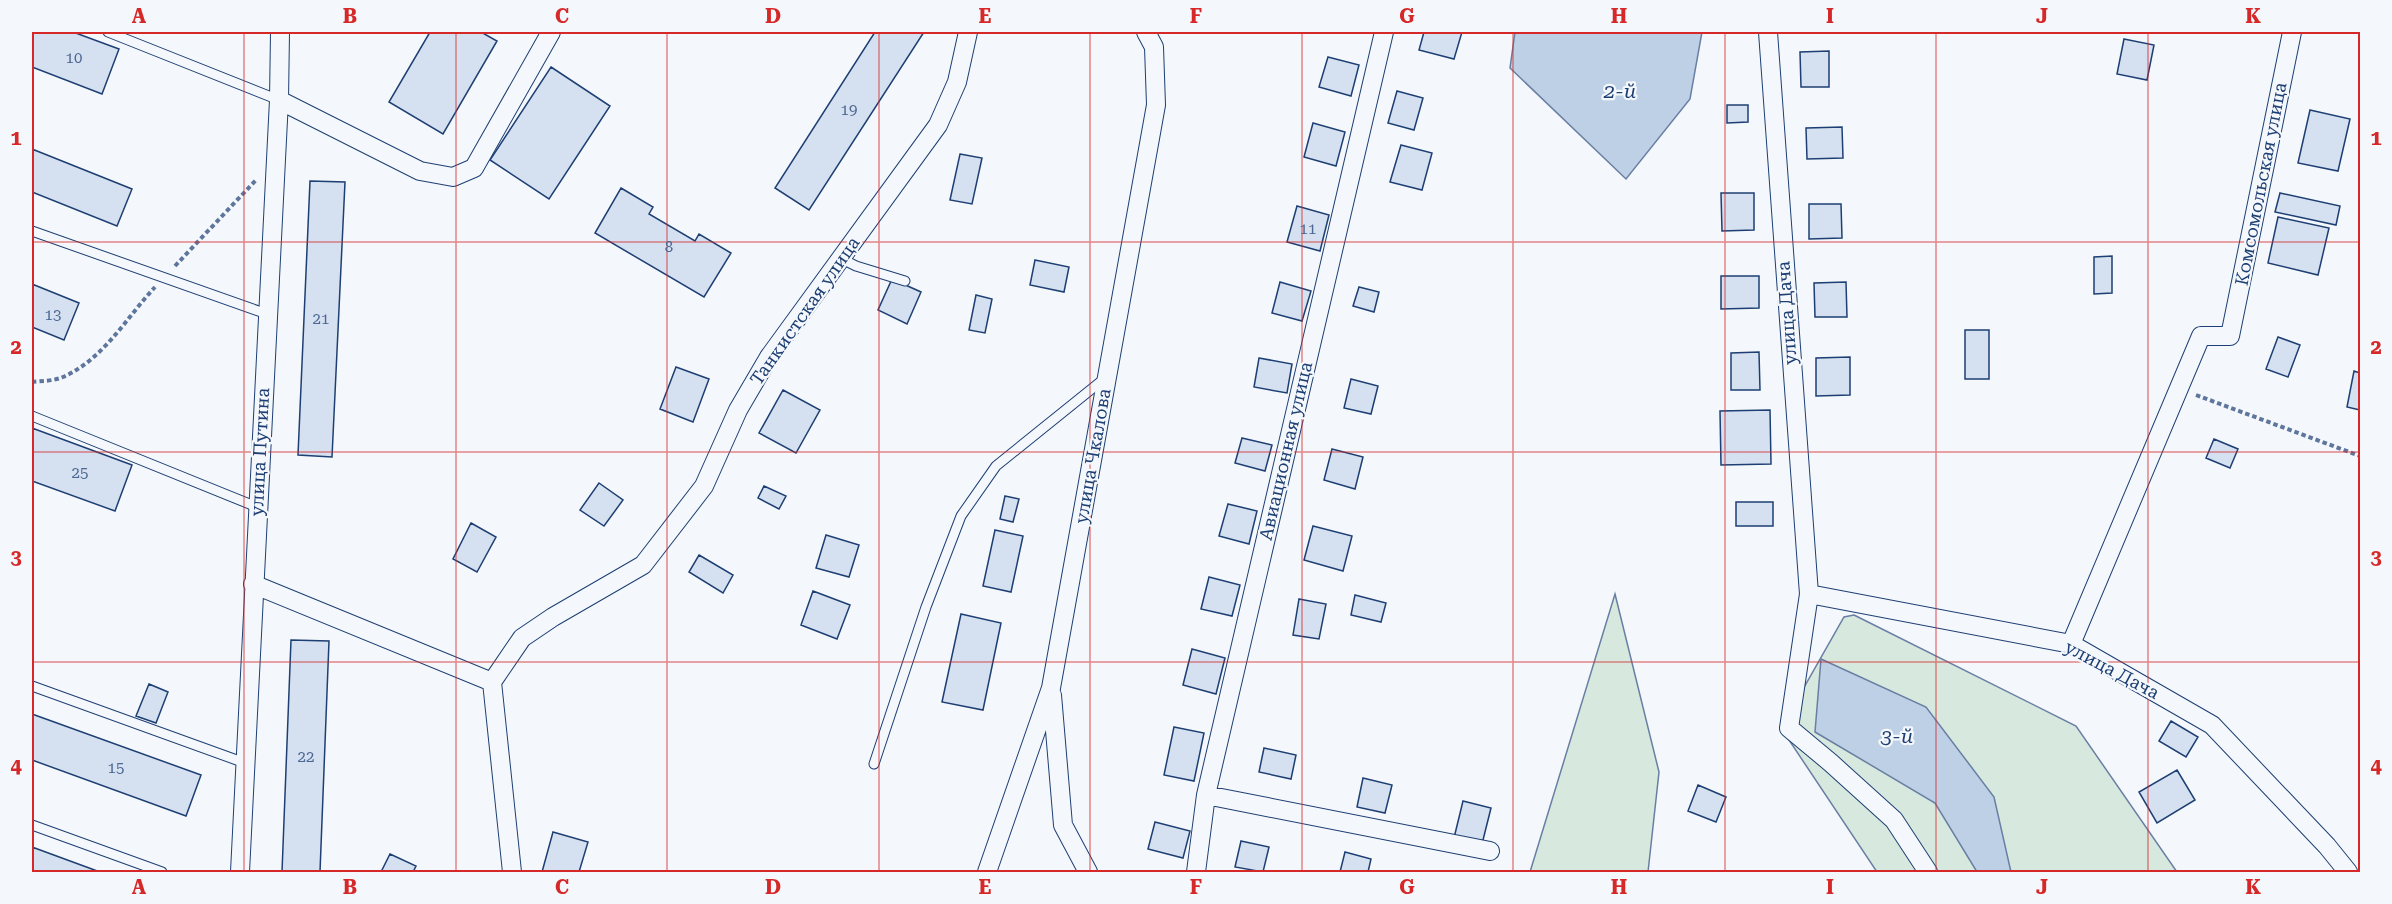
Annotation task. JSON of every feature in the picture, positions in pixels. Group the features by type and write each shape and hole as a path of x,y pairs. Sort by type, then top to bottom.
{"street":[{"name":"улица Путина","path":"240,873 279,100 280,32"},
{"path":"279,100 420,171 453,177 474,168 551,32"},
{"name":"Танкистская улица","path":"492,682 522,638 553,616 643,565 704,486 738,410 769,357 938,126 957,82 968,32"},
{"name":"улица Чкалова","path":"987,873 1051,688 1156,105 1154,47 1146,32"},
{"name":"Авиационная улица","path":"1196,873 1206,795 1384,32"},
{"name":"улица Дача","path":"1768,32 1809,594 1789,728 1894,820 1928,873"},
{"name":"Комсомольская улица","path":"2179,388 2201,336 2230,336 2292,32"},
{"path":"2071,644 2179,388"},
{"path":"253,584 492,682 512,873"},
{"name":"улица Дача","path":"1809,594 2071,644 2212,725 2327,846 2348,873"},
{"path":"1051,688 1063,825 1088,873"},
{"path":"1206,795 1490,850"}],"lane":[{"path":"108,32 279,100"},
{"path":"32,231 267,314"},
{"path":"840,258 856,266 905,281"},
{"path":"874,764 926,607 961,516 996,466 1107,377"},
{"path":"32,417 257,507"},
{"path":"32,686 245,763"},
{"path":"32,825 162,873"}],"path":[{"path":"2179,388 2361,456"}],"shaded area":[{"path":"1615,594 1659,772 1648,872 1530,872"},
{"path":"1854,615 2076,726 2177,872 1877,872 1781,728 1844,617"}],"water":[{"name":"2-й","path":"1515,32 1702,32 1690,99 1626,179 1510,68"},
{"name":"3-й","path":"1821,659 1926,707 1994,797 2011,872 1977,872 1935,803 1815,732"}],"building":[{"path":"32,32 73,32 119,49 102,94 32,67"},
{"path":"430,32 481,32 497,41 443,134 389,102"},
{"path":"875,32 924,32 809,210 775,188"},
{"path":"1424,32 1462,32 1454,59 1419,50"},
{"path":"2124,39 2154,45 2147,80 2117,74"},
{"path":"1829,51 1829,87 1801,87 1800,52"},
{"path":"1328,57 1359,65 1351,96 1319,87"},
{"path":"551,67 610,106 549,199 490,160"},
{"path":"1397,91 1423,98 1414,130 1388,123"},
{"path":"1727,105 1748,105 1748,122 1727,123"},
{"path":"2310,110 2350,119 2338,171 2298,163"},
{"path":"1313,123 1345,132 1336,166 1304,157"},
{"path":"1842,127 1843,158 1807,159 1806,128"},
{"path":"1401,145 1432,153 1422,190 1390,182"},
{"path":"32,149 132,189 117,226 32,192"},
{"path":"960,154 982,158 972,204 950,200"},
{"path":"310,181 345,182 332,457 298,455"},
{"path":"621,188 653,207 649,214 695,241 699,234 731,253 704,297 595,233"},
{"path":"1721,193 1754,193 1754,230 1722,231"},
{"path":"2280,193 2340,206 2336,225 2275,212"},
{"path":"1809,204 1841,204 1842,238 1809,239"},
{"path":"1297,206 1329,215 1320,251 1287,242"},
{"path":"2278,217 2329,228 2318,275 2268,263"},
{"path":"2112,256 2112,293 2094,294 2094,257"},
{"path":"1035,260 1069,267 1064,292 1030,285"},
{"path":"1721,276 1759,276 1759,308 1721,309"},
{"path":"892,279 921,292 907,324 878,310"},
{"path":"1280,282 1311,291 1302,321 1272,313"},
{"path":"1846,282 1847,317 1815,317 1814,283"},
{"path":"32,284 79,303 64,340 32,327"},
{"path":"1359,287 1379,292 1374,312 1353,306"},
{"path":"976,295 992,299 985,333 969,330"},
{"path":"1965,330 1989,330 1989,379 1965,379"},
{"path":"2278,337 2300,345 2288,377 2266,369"},
{"path":"1759,352 1760,390 1731,390 1731,353"},
{"path":"1850,357 1850,395 1816,396 1816,358"},
{"path":"1259,358 1292,364 1287,393 1254,387"},
{"path":"676,367 709,379 693,422 660,409"},
{"path":"2354,371 2360,373 2360,410 2347,407"},
{"path":"1351,379 1378,386 1371,414 1344,408"},
{"path":"783,390 820,410 796,453 759,433"},
{"path":"1770,410 1771,464 1721,465 1720,411"},
{"path":"32,428 132,465 115,511 32,481"},
{"path":"1242,438 1272,445 1265,471 1235,463"},
{"path":"2214,439 2238,449 2230,468 2206,458"},
{"path":"1332,449 1363,457 1355,489 1324,480"},
{"path":"599,483 623,500 604,526 580,510"},
{"path":"764,486 786,496 779,509 758,498"},
{"path":"1005,496 1019,499 1013,522 1000,519"},
{"path":"1736,502 1773,502 1773,526 1736,526"},
{"path":"1228,504 1257,511 1249,544 1219,536"},
{"path":"471,523 496,537 477,572 453,559"},
{"path":"1313,526 1352,536 1343,571 1304,560"},
{"path":"995,530 1023,536 1011,592 983,586"},
{"path":"826,535 859,545 849,577 816,568"},
{"path":"699,555 733,575 723,593 689,572"},
{"path":"1209,577 1240,585 1232,616 1201,609"},
{"path":"813,591 850,605 837,639 801,625"},
{"path":"1355,595 1386,603 1381,622 1351,615"},
{"path":"1299,599 1326,604 1319,639 1293,635"},
{"path":"961,614 1001,623 983,710 942,702"},
{"path":"291,640 329,641 320,872 282,872"},
{"path":"1192,649 1225,658 1216,694 1183,685"},
{"path":"149,684 168,692 156,723 136,716"},
{"path":"32,714 201,775 186,816 32,760"},
{"path":"2171,721 2198,737 2186,757 2159,741"},
{"path":"1174,727 1204,733 1194,781 1164,775"},
{"path":"1264,748 1296,755 1291,779 1259,772"},
{"path":"2177,770 2195,800 2157,823 2139,792"},
{"path":"1363,778 1392,785 1385,813 1357,807"},
{"path":"1698,785 1726,797 1716,822 1688,811"},
{"path":"1463,801 1491,808 1482,844 1454,838"},
{"path":"1155,822 1190,831 1183,858 1148,849"},
{"path":"553,832 588,842 579,872 542,872"},
{"path":"1241,841 1269,847 1263,872 1235,867"},
{"path":"32,847 100,872 32,872"},
{"path":"1345,852 1371,859 1368,872 1340,872"},
{"path":"390,854 416,866 413,872 381,872"}]}
